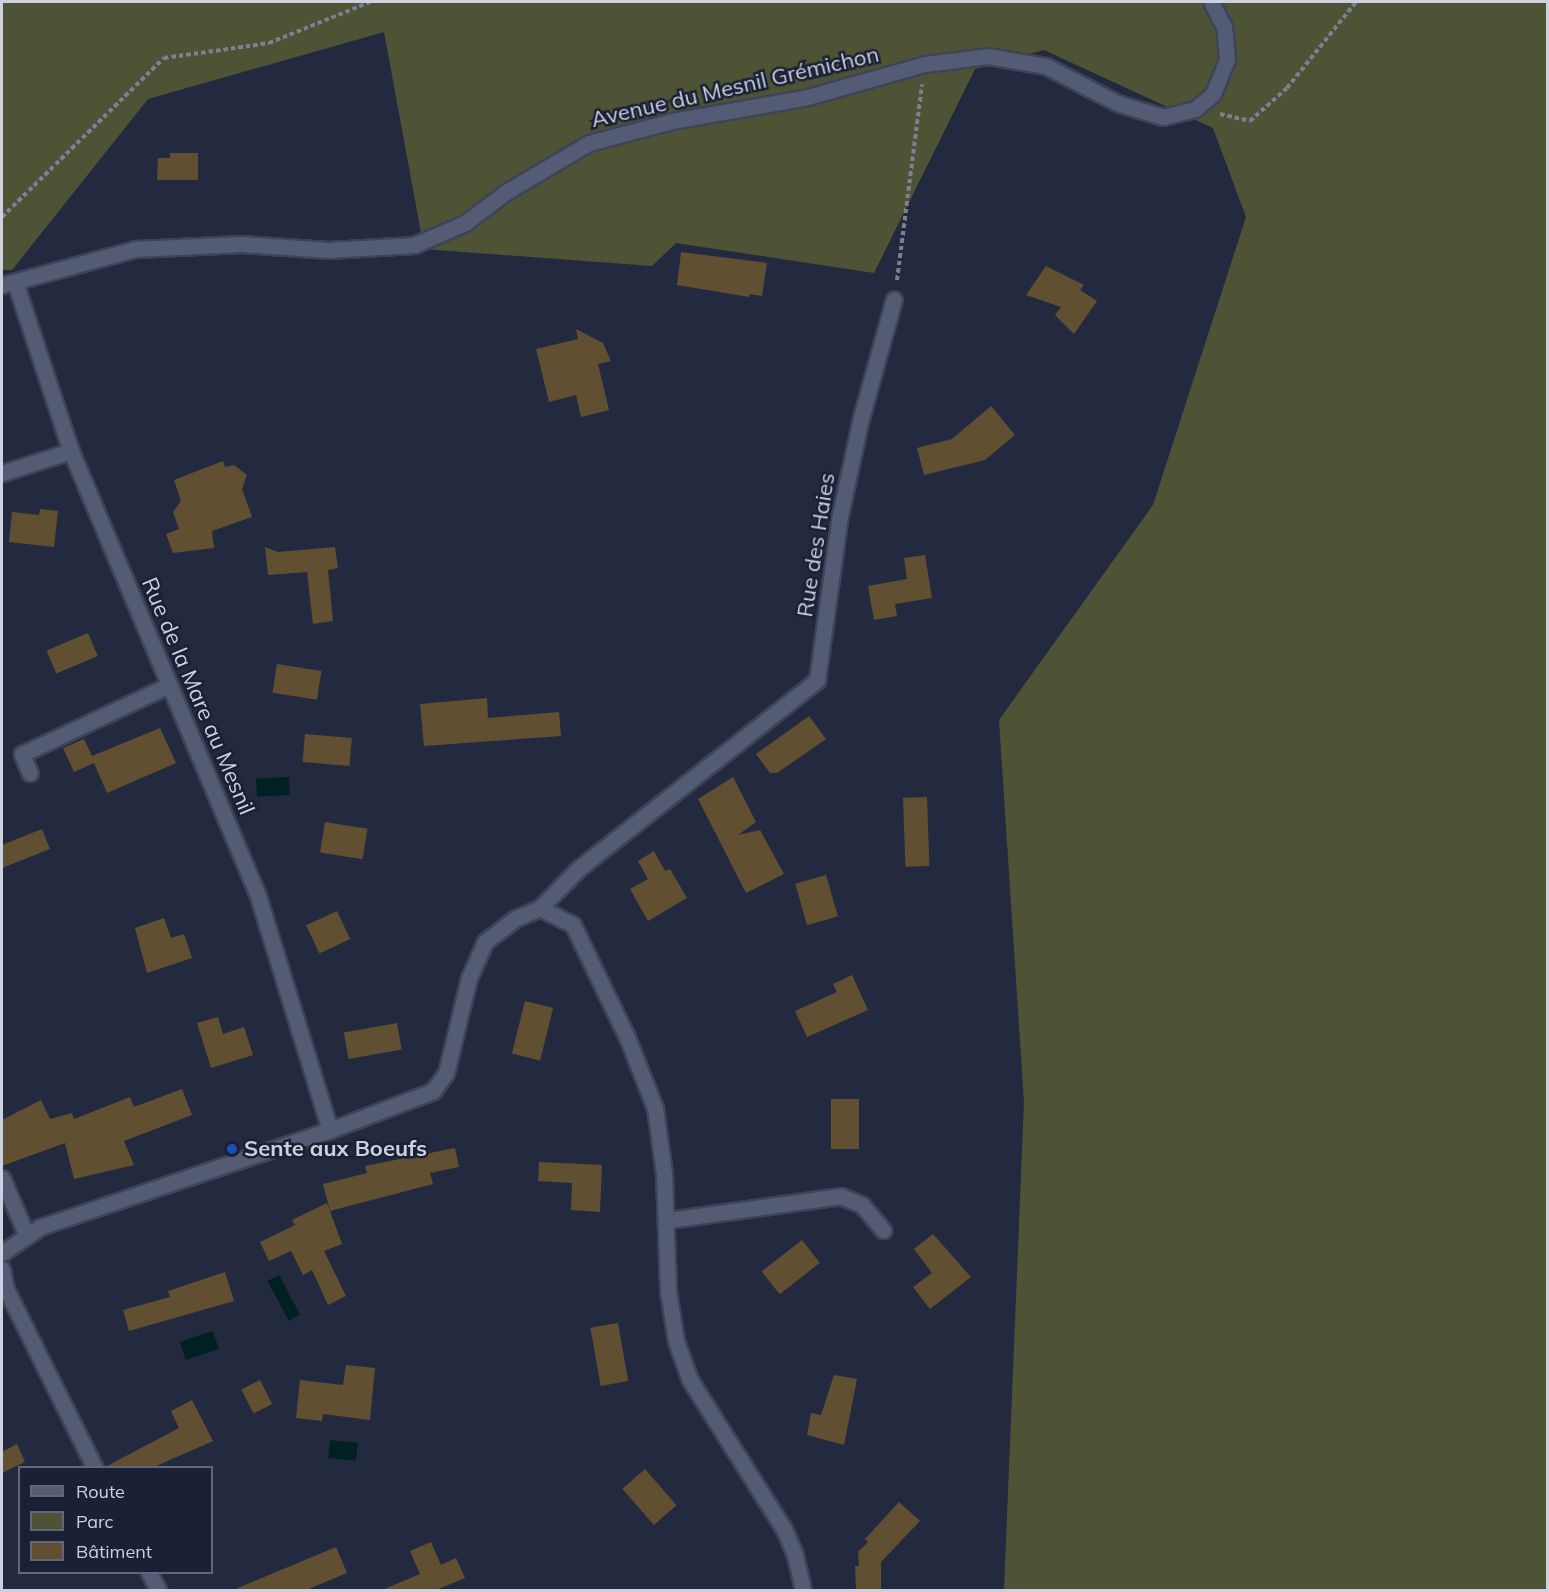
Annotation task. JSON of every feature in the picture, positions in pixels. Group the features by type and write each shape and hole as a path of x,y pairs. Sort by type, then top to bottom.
{"street":[{"path":"1196,109 1213,94 1227,59 1224,27 1211,2"},
{"name":"Avenue du Mesnil Grémichon","path":"8,283 135,249 242,244 328,250 414,245 465,223 506,192 589,143 672,121 804,98 925,64 988,56 1046,66 1117,103 1163,117 1196,109"},
{"name":"Rue de la Mare au Mesnil","path":"8,283 70,451 258,896 330,1130"},
{"name":"Rue des Haies","path":"540,908 587,862 817,680 840,515 861,418 894,299"},
{"path":"2,473 70,451"},
{"path":"30,773 22,754 169,686"},
{"path":"2,1253 26,1234 330,1130 433,1091 446,1073 469,978 485,942 513,919 540,908 573,925 627,1037 655,1108 668,1220 668,1291 676,1341 690,1380 784,1530 795,1555 803,1590"},
{"path":"2,1178 26,1234"},
{"path":"668,1220 841,1196 862,1205 884,1230"},
{"path":"2,1269 6,1289 94,1466"},
{"path":"150,1574 158,1590"}],"path":[{"path":"2,217 164,58 269,42 370,2"},
{"path":"1196,109 1250,121 1287,88 1356,2"},
{"path":"894,299 925,64"}],"green space":[{"path":"2,2 1547,2 1547,1590 1004,1590 1024,1102 999,720 1153,505 1246,217 1213,128 1044,50 975,69 874,273 676,243 652,266 424,249 384,32 148,99 12,270 2,270"}],"shaded area":[{"path":"289,777 290,795 257,797 256,779"},
{"path":"279,1275 300,1315 289,1321 268,1281"},
{"path":"213,1331 219,1349 186,1360 180,1342"},
{"path":"330,1440 358,1443 356,1461 328,1458"}],"building":[{"path":"170,153 198,153 198,180 157,180 158,158 170,158"},
{"path":"681,252 767,263 762,296 750,294 749,297 677,285"},
{"path":"1046,266 1084,285 1080,290 1097,301 1074,334 1055,315 1061,307 1026,295"},
{"path":"576,329 603,343 611,361 598,364 609,410 581,417 576,395 549,402 536,349 578,339"},
{"path":"991,406 1015,435 985,460 924,475 917,448 952,439"},
{"path":"223,461 225,467 234,465 247,475 242,489 252,517 212,531 214,548 173,553 166,534 179,529 173,512 181,501 174,480"},
{"path":"40,509 58,511 54,547 9,542 12,512 39,515"},
{"path":"265,547 278,552 335,547 338,568 328,570 333,621 313,624 307,572 268,575"},
{"path":"925,555 932,598 895,604 897,616 874,620 868,586 907,579 904,558"},
{"path":"88,633 98,656 56,674 47,651"},
{"path":"277,664 321,671 317,700 272,693"},
{"path":"487,698 488,718 559,712 561,736 424,746 420,704"},
{"path":"809,716 826,739 777,773 770,773 756,754"},
{"path":"160,728 176,763 107,793 94,763 74,772 63,748 84,739 92,756"},
{"path":"305,734 352,738 349,766 303,762"},
{"path":"733,777 756,822 738,835 760,830 784,874 746,893 698,799"},
{"path":"927,797 929,866 905,867 903,798"},
{"path":"325,822 367,829 363,859 320,853"},
{"path":"42,829 50,849 2,868 2,845"},
{"path":"654,851 665,871 670,869 687,898 648,921 630,889 648,879 638,861"},
{"path":"826,875 838,916 807,925 795,884"},
{"path":"337,911 350,939 319,953 306,925"},
{"path":"164,918 171,938 184,934 192,958 147,973 135,928"},
{"path":"852,975 868,1010 807,1037 795,1011 837,992 833,984"},
{"path":"525,1001 553,1008 540,1060 512,1053"},
{"path":"218,1017 223,1034 244,1027 253,1055 211,1068 197,1023"},
{"path":"397,1023 402,1050 349,1059 344,1032"},
{"path":"182,1089 192,1115 124,1141 134,1165 74,1179 65,1143 2,1166 2,1120 41,1100 50,1119 72,1113 74,1119 130,1097 134,1107"},
{"path":"831,1099 859,1099 859,1149 831,1149"},
{"path":"455,1148 459,1167 430,1173 433,1184 330,1211 323,1184 367,1173 365,1166"},
{"path":"539,1162 602,1165 600,1212 571,1210 572,1183 538,1181"},
{"path":"327,1203 342,1244 324,1251 346,1296 328,1305 312,1270 303,1275 291,1251 269,1261 260,1242 295,1225 292,1220"},
{"path":"933,1234 971,1277 930,1309 913,1287 932,1273 914,1249"},
{"path":"802,1240 820,1263 780,1294 762,1271"},
{"path":"225,1272 234,1301 129,1331 123,1310 170,1297 168,1291"},
{"path":"618,1323 628,1381 601,1386 590,1328"},
{"path":"346,1365 375,1368 370,1420 323,1414 322,1421 296,1418 300,1380 343,1385"},
{"path":"834,1375 857,1379 844,1445 807,1435 811,1413 821,1415"},
{"path":"260,1380 272,1404 254,1414 241,1390"},
{"path":"192,1400 213,1441 156,1466 107,1466 179,1428 171,1411"},
{"path":"17,1444 25,1462 2,1473 2,1452"},
{"path":"645,1469 676,1505 654,1525 622,1489"},
{"path":"899,1502 920,1521 881,1562 881,1590 856,1590 855,1566 859,1566 858,1552 868,1542 865,1539"},
{"path":"431,1542 441,1565 456,1558 465,1578 436,1590 382,1590 420,1574 410,1551"},
{"path":"336,1547 347,1573 306,1590 233,1590"}],"place":[{"name":"Sente aux Boeufs","path":"232,1149"}]}
